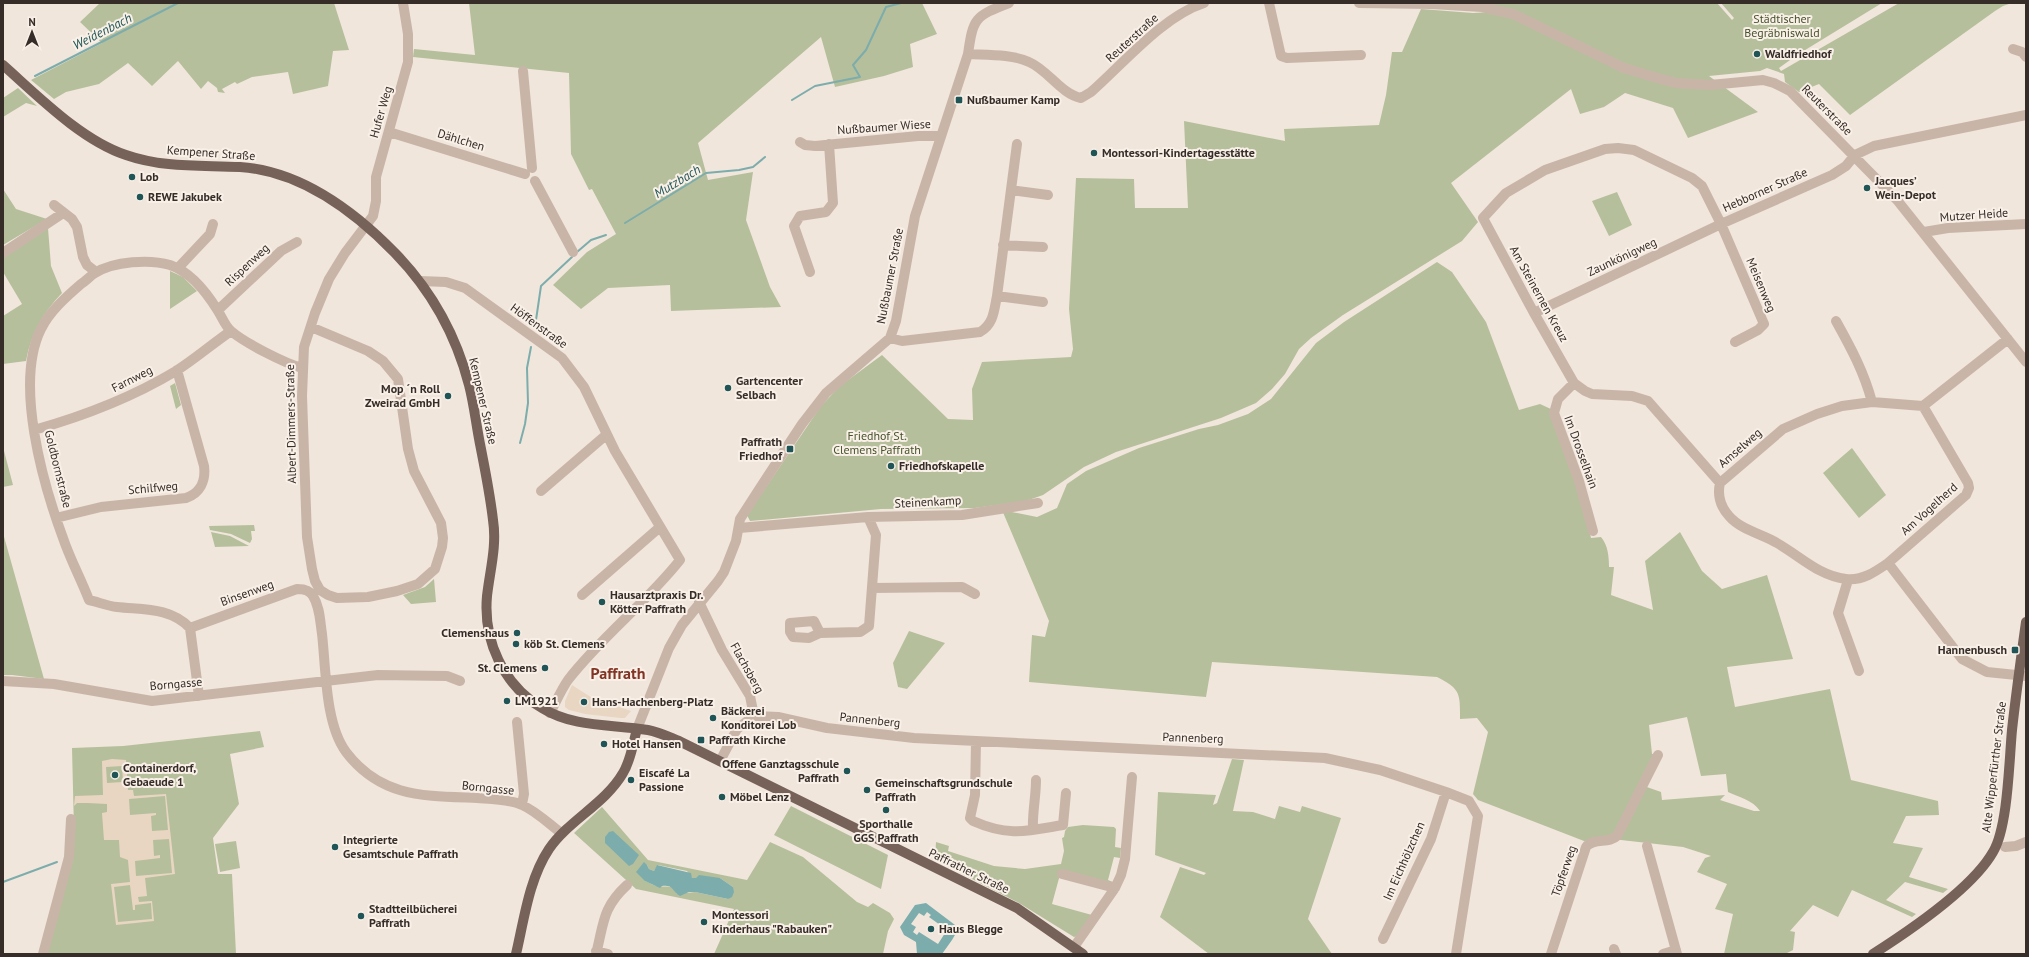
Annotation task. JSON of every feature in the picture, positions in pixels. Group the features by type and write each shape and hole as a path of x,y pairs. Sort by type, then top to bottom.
{"main road":[{"name":"Kempener Straße","path":"3,65 82,133 124,155 174,165 242,167 271,172 312,188 367,226 420,281 450,333 469,386 494,533 492,566 487,601 488,626 500,665 512,682"},
{"name":"Alte Wipperfürther Straße","path":"1873,954 1903,935 1957,892 1984,865 1996,847 2003,815 2022,676 2026,622"},
{"name":"Paffrather Straße","path":"512,682 527,698 550,713 577,722 637,729 658,733 679,740 1017,908 1083,954"},
{"path":"516,954 538,871 548,850 561,833 616,784 624,772 637,729"}],"street":[{"name":"Hufer Weg","path":"367,226 374,208 376,177 408,62 408,34 403,3"},
{"name":"Nußbaumer Straße","path":"637,729 669,648 682,625 699,602 718,582 724,572 739,528 740,519 814,406 833,385 870,357 890,338 897,314 915,216 968,54 972,29 977,20 985,13 1009,3"},
{"name":"Reuterstraße","path":"968,54 1018,58 1030,62 1069,94 1081,98 1108,78 1174,17 1190,5 1204,3"},
{"path":"1269,3 1281,56 1288,58 1361,55"},
{"name":"Reuterstraße","path":"1359,3 1431,4 1482,7 1513,14 1624,68 1654,77 1676,82 1710,85 1762,80 1774,83 1790,91 1855,155 1897,200 2026,362"},
{"path":"2013,49 2022,52 2026,58"},
{"path":"523,71 528,171"},
{"name":"Hebborner Straße","path":"1483,218 1506,193 1545,170 1604,149 1618,148 1634,150 1692,178 1702,186 1721,224 1832,175 1846,166 1855,155 1874,146 2026,115"},
{"name":"Dählchen","path":"389,132 528,171 529,181 535,181 573,252"},
{"name":"Nußbaumer Wiese","path":"800,142 805,145 829,144 918,136 941,136"},
{"name":"Nußbaumer Wiese","path":"810,272 794,226 800,216 826,212 833,203 829,144"},
{"path":"890,338 902,341 980,332 988,327 992,320 997,296 1017,144"},
{"path":"1012,190 1048,195"},
{"path":"54,205 63,214 72,219 77,227 83,257 87,265 96,272"},
{"path":"3,253 63,214"},
{"name":"Am Steinernen Kreuz","path":"1483,218 1534,313 1574,383"},
{"path":"178,268 210,234 213,224"},
{"name":"Zaunkönigweg","path":"1534,313 1721,224"},
{"name":"Meisenweg","path":"1721,224 1764,324 1758,330 1735,342"},
{"name":"Mutzer Heide","path":"1924,232 1948,228 2026,224"},
{"name":"Albert-Dimmers-Straße","path":"327,682 316,592 307,536 302,368 304,347 329,279 345,253 367,226"},
{"name":"Rispenweg","path":"218,310 281,251 297,242"},
{"path":"1003,245 1043,247"},
{"name":"Goldbornstraße","path":"190,628 177,617 168,612 114,607 90,600 63,539 45,483 34,430 30,388 31,363 35,344 44,324 54,309 96,272 128,263 143,262 169,265 178,268 199,285 218,310 230,331"},
{"name":"Höffenstraße","path":"420,281 446,282 465,288 562,358 584,387 606,435 680,560 624,621 586,658 565,686 550,713"},
{"path":"997,296 1043,302"},
{"path":"1836,321 1855,354 1865,377 1872,402"},
{"name":"Binsenweg","path":"190,628 298,589 337,598 368,596 397,591 418,584 435,568 442,547 443,538 441,523 414,471 408,449 398,379 383,361 368,351 311,327"},
{"path":"230,331 281,360 302,368"},
{"name":"Farnweg","path":"34,430 78,417 108,406 177,370 230,331"},
{"path":"1923,406 2008,339"},
{"name":"Schilfweg","path":"56,518 101,507 186,498 197,492 204,480 204,466 177,370"},
{"path":"1574,383 1592,394 1632,396 1648,401 1720,483"},
{"name":"Im Drosselhain","path":"1574,383 1558,399 1554,413 1579,481 1593,531"},
{"name":"Amselweg","path":"1888,563 1872,574 1848,580 1831,577 1815,569 1776,542 1739,524 1729,517 1719,502 1720,483 1783,429 1817,414 1842,406 1872,402 1923,406"},
{"name":"Am Vogelherd","path":"1888,563 1966,495 1969,488 1968,483 1923,406"},
{"path":"541,491 606,435"},
{"name":"Steinenkamp","path":"739,528 868,517 962,515 1038,503"},
{"path":"820,633 848,634 863,631 869,626 876,535 868,517"},
{"path":"582,595 660,527"},
{"path":"1888,563 1962,659 1987,672 2022,676"},
{"path":"1848,580 1838,613 1859,671"},
{"path":"872,588 962,587 975,594"},
{"name":"Flachsberg","path":"699,602 722,650 750,696 754,716"},
{"path":"190,628 199,696"},
{"name":"Borngasse","path":"3,681 54,684 152,701 378,675 447,676 460,681"},
{"name":"Borngasse","path":"327,682 335,731 346,751 372,778 400,792 425,796 496,799 522,804 561,833"},
{"path":"720,761 737,729 754,716"},
{"name":"Pannenberg","path":"754,716 778,716 827,728 914,738 1325,758 1380,770 1446,792 1469,801 1478,816 1456,954"},
{"path":"517,722 524,794 522,804"},
{"path":"976,742 975,795 970,818 973,821 998,830 1021,833 1063,825 1066,793"},
{"name":"Töpferweg","path":"1550,954 1586,847 1591,842 1613,840 1617,836 1658,755"},
{"path":"1074,947 1115,888 1121,875 1125,859 1132,777"},
{"path":"1033,830 1032,817 1036,801 1036,780"},
{"name":"Im Eichhölzchen","path":"1382,939 1430,839 1446,792"},
{"path":"43,954 69,857 70,819"},
{"path":"2005,847 2016,846 2026,842"},
{"path":"1647,846 1676,952 1663,954"},
{"path":"1062,874 1115,888"},
{"path":"608,954 596,953 607,908 615,896 627,885"}],"green space":[{"path":"100,3 334,3 349,50 333,51 328,86 293,94 288,72 252,77 237,84 235,82 222,89 225,93 218,92 217,88 208,81 201,89 178,61 152,86 128,63 99,84 66,92 54,99 31,80 102,43 80,22"},
{"path":"469,3 922,3 937,34 910,44 913,67 884,76 835,87 821,37 698,143 708,180 753,172 746,220 770,287 781,307 671,311 670,285 608,288 581,309 553,285 587,252 616,234 592,189 589,190 571,154 569,73 413,57 414,49 475,55"},
{"path":"1483,3 1717,3 1732,20 1734,18 1721,3 1882,3 1797,55 1779,68 1781,71 1899,3 2012,3 1995,11 1850,115 1819,84 1799,92 1785,82 1784,74 1767,68 1760,71 1709,76 1758,112 1688,138 1673,108 1625,93 1604,107 1580,114 1571,89 1451,183 1478,222 1462,241 1343,315 1311,338 1299,349 1285,374 1272,389 1256,403 1221,418 1116,452 1084,467 1043,495 1026,501 975,508 881,509 750,521 747,515 821,406 840,386 882,355 948,419 973,420 972,389 982,362 1071,357 1073,349 1069,309 1076,178 1134,179 1135,208 1188,208 1184,121 1285,141 1284,129 1379,125 1386,95 1392,52 1402,52 1421,9 1473,13 1491,12"},
{"path":"18,88 37,106 26,103 3,117 3,98"},
{"path":"3,189 16,209 47,219 3,245"},
{"path":"1617,192 1632,225 1609,236 1592,201"},
{"path":"48,228 51,266 62,293 49,308 39,324 31,341 26,361 3,364 3,316 22,304 3,272 3,258"},
{"path":"1437,262 1452,272 1486,322 1519,410 1540,404 1553,410 1584,505 1591,538 1601,537 1607,547 1609,567 1614,567 1611,595 1653,610 1645,561 1680,532 1702,571 1722,589 1767,575 1793,659 1727,667 1735,707 1830,689 1851,780 1938,801 1939,815 1906,816 1893,843 1923,848 1909,877 1948,889 1943,893 1905,882 1886,900 1916,914 1912,917 1852,890 1838,917 1813,905 1790,931 1795,932 1793,950 1785,954 1724,954 1733,914 1715,909 1727,884 1697,872 1705,858 1711,856 1683,847 1612,839 1584,841 1478,800 1473,794 1488,732 1477,718 1460,719 1458,693 1451,685 1437,677 1212,662 1206,697 1029,682 1032,635 1045,637 1049,621 1002,510 1037,517 1057,508 1067,484 1086,471 1139,448 1199,429 1218,425 1248,414 1271,399 1316,343 1344,322","holes":["1687,717 1701,776 1726,774 1728,792 1749,801 1760,811 1754,811 1720,800 1725,795 1662,800 1661,792 1644,786 1660,753 1652,754 1649,725"]},
{"path":"170,271 183,277 197,291 170,309"},
{"path":"175,383 181,405 176,409 170,386"},
{"path":"3,447 13,485 3,487"},
{"path":"1852,448 1886,495 1859,518 1823,473"},
{"path":"254,525 255,531 251,531 252,539 250,543 231,534 210,530 209,526"},
{"path":"211,532 230,536 249,546 215,547"},
{"path":"3,533 44,679 3,675"},
{"path":"434,579 436,602 411,604 403,595 425,587"},
{"path":"909,631 945,643 907,689 898,687 893,663"},
{"path":"260,731 264,747 230,754 239,804 213,838 218,874 232,874 236,954 47,954 74,830 72,748 123,746"},
{"path":"1232,759 1244,760 1233,811 1253,812 1275,819 1279,806 1300,812 1302,806 1341,818 1308,919 1332,954 1209,954 1160,917 1180,867 1204,875 1206,873 1155,855 1158,792 1216,795 1213,805 1217,803"},
{"path":"791,806 888,855 881,889 774,835"},
{"path":"602,807 648,860 747,880 770,842 803,857 857,902 868,907 873,903 890,913 894,919 888,931 883,954 714,954 734,909 636,889 574,833","holes":["647,865 649,869 654,871 658,865 687,871 692,878 720,878 733,887 728,899 695,892 677,894 671,887 656,886 645,881"]},
{"path":"1083,825 1114,827 1116,829 1115,847 1121,848 1120,858 1114,857 1108,880 1113,882 1111,884 1061,871 1052,904 1092,915 1077,936 1074,937 1019,903 935,860 936,842 949,846 948,851 994,866 1025,869 1061,864 1064,851 1062,838 1064,837 1065,831 1068,827"},
{"path":"236,841 240,868 220,872 215,844"}],"shaded area":[{"name":"Hans-Hachenberg-Platz","path":"572,685 597,701 599,700 631,711 625,718 620,718 585,714 569,710 565,707 565,701"},
{"path":"112,759 126,760 128,790 133,790 134,796 166,794 175,874 145,878 147,896 138,897 139,902 152,901 154,921 116,925 111,884 130,882 128,860 120,857 119,840 104,840 102,813 107,812 107,804 77,803 74,806 75,796 103,795 102,761","holes":["122,766 123,782 107,783 106,767","165,796 168,830 152,831 151,816 156,815 156,813 130,815 129,799","169,839 172,873 136,876 135,861 160,858 160,855 154,856 153,840","130,885 133,910 135,910 135,905 151,903 152,919 118,922 114,887"]}],"water":[{"path":"613,831 639,855 633,864 629,866 605,843 605,837 609,832"},
{"path":"644,862 649,869 654,871 657,865 691,873 692,878 696,878 699,875 720,878 733,887 734,892 732,897 728,899 695,892 689,892 680,896 670,887 662,886 660,888 645,881 636,872"},
{"path":"926,903 959,928 942,954 917,954 916,942 904,935 900,927 915,905","holes":["927,912 931,915 929,917 947,930 938,944 919,932 917,935 913,932 916,927 911,924 919,913 924,916"]}],"waterway":[{"name":"Weidenbach","path":"35,76 178,3"},
{"name":"Mutzbach","path":"792,100 815,86 860,77 853,65 866,50 886,7 901,3"},
{"name":"Mutzbach","path":"625,223 706,173 739,170 753,167 765,157"},
{"name":"Mutzbach","path":"577,252 591,240 606,235"},
{"name":"Mutzbach","path":"536,320 541,286 572,257"},
{"name":"Mutzbach","path":"520,443 528,403 527,368 531,347"},
{"name":"Mutzbach","path":"3,882 57,862"}],"place":[{"name":"Waldfriedhof","path":"1757,54"},
{"name":"Nußbaumer Kamp","path":"959,100"},
{"name":"Montessori-Kindertagesstätte","path":"1094,153"},
{"name":"Lob","path":"132,177"},
{"name":"Jacques’ Wein-Depot","path":"1867,188"},
{"name":"REWE Jakubek","path":"140,197"},
{"name":"Gartencenter Selbach","path":"728,388"},
{"name":"Mop ´n Roll Zweirad GmbH","path":"448,396"},
{"name":"Paffrath Friedhof","path":"790,449"},
{"name":"Friedhofskapelle","path":"891,466"},
{"name":"Hausarztpraxis Dr. Kötter Paffrath","path":"602,602"},
{"name":"Clemenshaus","path":"517,633"},
{"name":"köb St. Clemens","path":"516,644"},
{"name":"Hannenbusch","path":"2015,650"},
{"name":"St. Clemens","path":"545,668"},
{"name":"LM1921","path":"507,701"},
{"name":"Hans-Hachenberg-Platz","path":"584,702"},
{"name":"Bäckerei Konditorei Lob","path":"713,718"},
{"name":"Paffrath Kirche","path":"701,740"},
{"name":"Hotel Hansen","path":"604,744"},
{"name":"Offene Ganztagsschule Paffrath","path":"847,771"},
{"name":"Containerdorf, Gebaeude 1","path":"115,775"},
{"name":"Eiscafé La Passione","path":"631,780"},
{"name":"Gemeinschaftsgrundschule Paffrath","path":"867,790"},
{"name":"Möbel Lenz","path":"722,797"},
{"name":"Sporthalle GGS Paffrath","path":"886,810"},
{"name":"Integrierte Gesamtschule Paffrath","path":"335,847"},
{"name":"Stadtteilbücherei Paffrath","path":"361,916"},
{"name":"Montessori Kinderhaus \"Rabauken\"","path":"704,922"},
{"name":"Haus Blegge","path":"931,929"}],"district":[{"name":"Paffrath","path":"618,673"}],"park label":[{"name":"Städtischer Begräbniswald","path":"1782,26"},
{"name":"Friedhof St. Clemens Paffrath","path":"877,443"}]}
